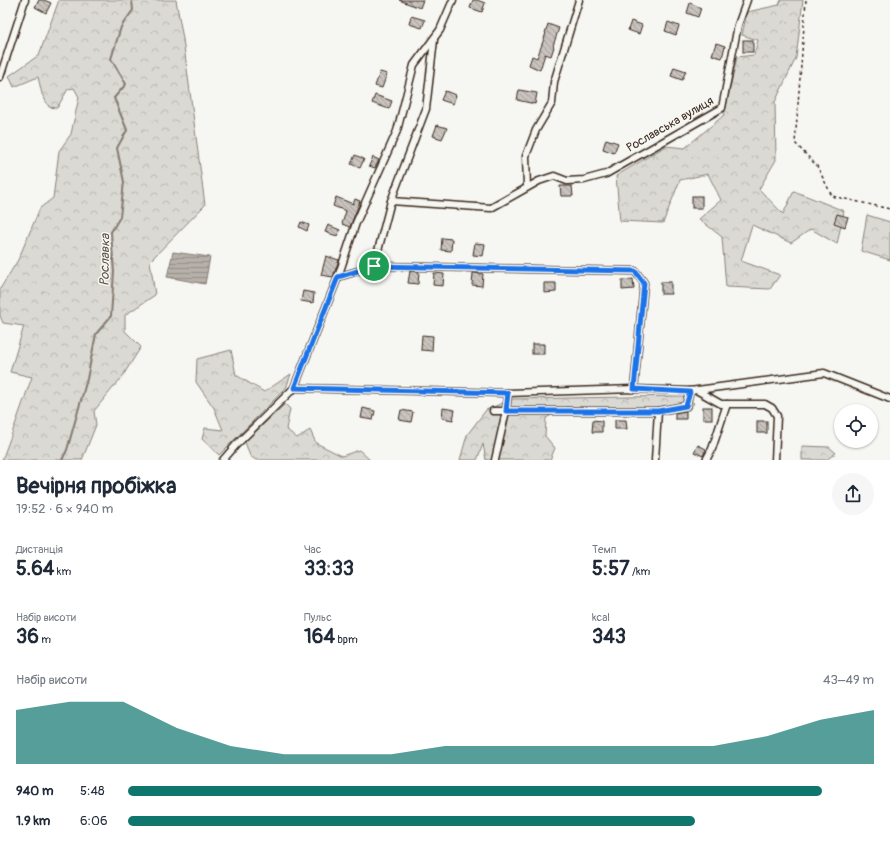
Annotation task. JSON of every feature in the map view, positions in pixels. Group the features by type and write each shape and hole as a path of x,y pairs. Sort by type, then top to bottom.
{"street":[{"path":"0,77 25,0"},
{"path":"223,460 236,445 294,388 338,277 356,223 397,131 414,65 440,30 453,0"},
{"path":"527,187 526,156 536,130 552,102 554,82 579,0"},
{"name":"Рославська вулиця","path":"391,201 491,208 527,187 554,176 567,181 584,180 606,174 722,108 738,25 746,0"},
{"path":"374,266 391,201 426,109 434,39"},
{"path":"338,277 374,266 635,271 644,283 634,389"},
{"path":"294,388 508,393 634,389 690,392 824,373 890,398"},
{"path":"698,391 721,404 765,404 772,408 777,416 775,460"},
{"path":"493,411 658,411 686,406 690,392"},
{"path":"496,460 506,411 508,393"},
{"path":"706,460 712,449 727,404"},
{"path":"655,460 658,411"}],"path":[{"path":"806,0 795,143 817,166 832,196 890,209"}],"green space":[{"path":"59,0 176,0 183,39 205,205 150,261 155,295 125,315 125,331 141,347 122,377 94,411 96,425 82,460 2,460 32,377 10,372 24,326 3,323 0,316 0,289 18,260 40,208 53,198 59,151 71,134 79,97 74,88 68,89 57,108 49,107 42,94 38,77 14,87 9,76 39,55"},
{"path":"781,0 803,0 796,58 775,102 776,160 759,189 783,214 794,191 844,211 837,244 811,229 791,243 752,225 741,261 780,275 770,289 726,287 722,237 699,219 721,200 708,174 680,180 663,223 620,221 616,176 666,146 685,148 724,115 737,57 754,55 758,40 742,35 747,12 779,5"},
{"path":"867,215 890,222 890,260 861,251"},
{"path":"231,350 236,375 264,392 291,374 286,388 219,455 202,439 205,428 223,430 214,408 196,382 197,359"},
{"path":"683,396 694,403 689,410 566,407 546,418 545,436 555,448 550,460 486,460 483,444 477,460 460,460 467,435 486,410 512,399"},
{"path":"285,404 290,409 286,429 297,438 310,430 316,443 342,456 359,450 370,460 256,460 250,456 245,442"},
{"path":"802,446 829,447 836,453 826,460 802,460"}],"shaded area":[{"path":"173,252 210,257 205,284 167,277"}],"building":[{"path":"39,0 44,0 51,3 46,13 35,7"},
{"path":"399,0 423,0 420,8"},
{"path":"473,0 485,3 482,12 470,8"},
{"path":"690,3 701,8 698,17 687,13"},
{"path":"411,16 425,20 422,28 409,24"},
{"path":"631,21 642,25 639,34 628,30"},
{"path":"668,22 679,26 676,35 665,31"},
{"path":"548,24 559,28 551,56 545,54 540,70 529,65 532,56 537,58"},
{"path":"743,40 753,40 753,52 743,52"},
{"path":"716,43 725,46 722,58 712,55"},
{"path":"674,67 686,71 682,80 671,76"},
{"path":"380,72 387,74 382,88 375,86"},
{"path":"519,90 537,93 535,104 517,100"},
{"path":"445,91 456,95 453,104 441,100"},
{"path":"375,95 392,101 389,109 372,103"},
{"path":"437,125 447,128 442,139 433,136"},
{"path":"606,139 618,143 614,153 603,149"},
{"path":"355,155 364,159 360,168 351,164"},
{"path":"373,157 379,160 375,168 369,166"},
{"path":"560,186 572,186 573,196 561,196"},
{"path":"692,196 702,196 702,208 692,208"},
{"path":"336,197 353,204 355,199 360,201 350,227 342,224 346,211 333,206"},
{"path":"837,214 848,217 845,227 834,223"},
{"path":"301,222 309,225 307,231 299,227"},
{"path":"328,225 340,230 337,236 325,232"},
{"path":"442,238 452,239 451,251 441,250"},
{"path":"475,243 485,244 483,256 473,255"},
{"path":"326,256 339,260 333,277 321,275"},
{"path":"410,271 419,272 418,284 408,283"},
{"path":"434,273 444,274 443,286 433,285"},
{"path":"473,273 483,274 482,286 472,285"},
{"path":"633,279 634,289 622,290 622,280"},
{"path":"661,282 671,282 671,294 661,294"},
{"path":"544,283 556,283 556,292 544,293"},
{"path":"303,291 314,293 313,303 301,301"},
{"path":"422,335 433,336 432,351 421,350"},
{"path":"532,344 544,344 544,354 532,354"},
{"path":"703,407 712,407 712,419 703,419"},
{"path":"363,408 375,411 373,420 361,418"},
{"path":"443,408 455,410 453,420 442,418"},
{"path":"401,410 413,412 411,422 399,420"},
{"path":"686,411 686,419 675,419 675,413"},
{"path":"593,420 602,421 602,432 592,432"},
{"path":"615,420 626,420 627,429 615,429"},
{"path":"757,421 767,421 767,433 757,433"},
{"path":"698,445 706,449 703,456 694,452"}],"waterway":[{"name":"Рославка","path":"62,460 67,450 87,379 96,334 111,316 114,272 111,232 120,217 124,182 117,148 127,130 114,98 126,84 111,59 121,27 133,10 132,0"}],"route":[{"path":"374,266 635,271 644,283 634,389 690,392 686,406 658,411 506,411 508,393 294,388 338,277 374,266"}]}
